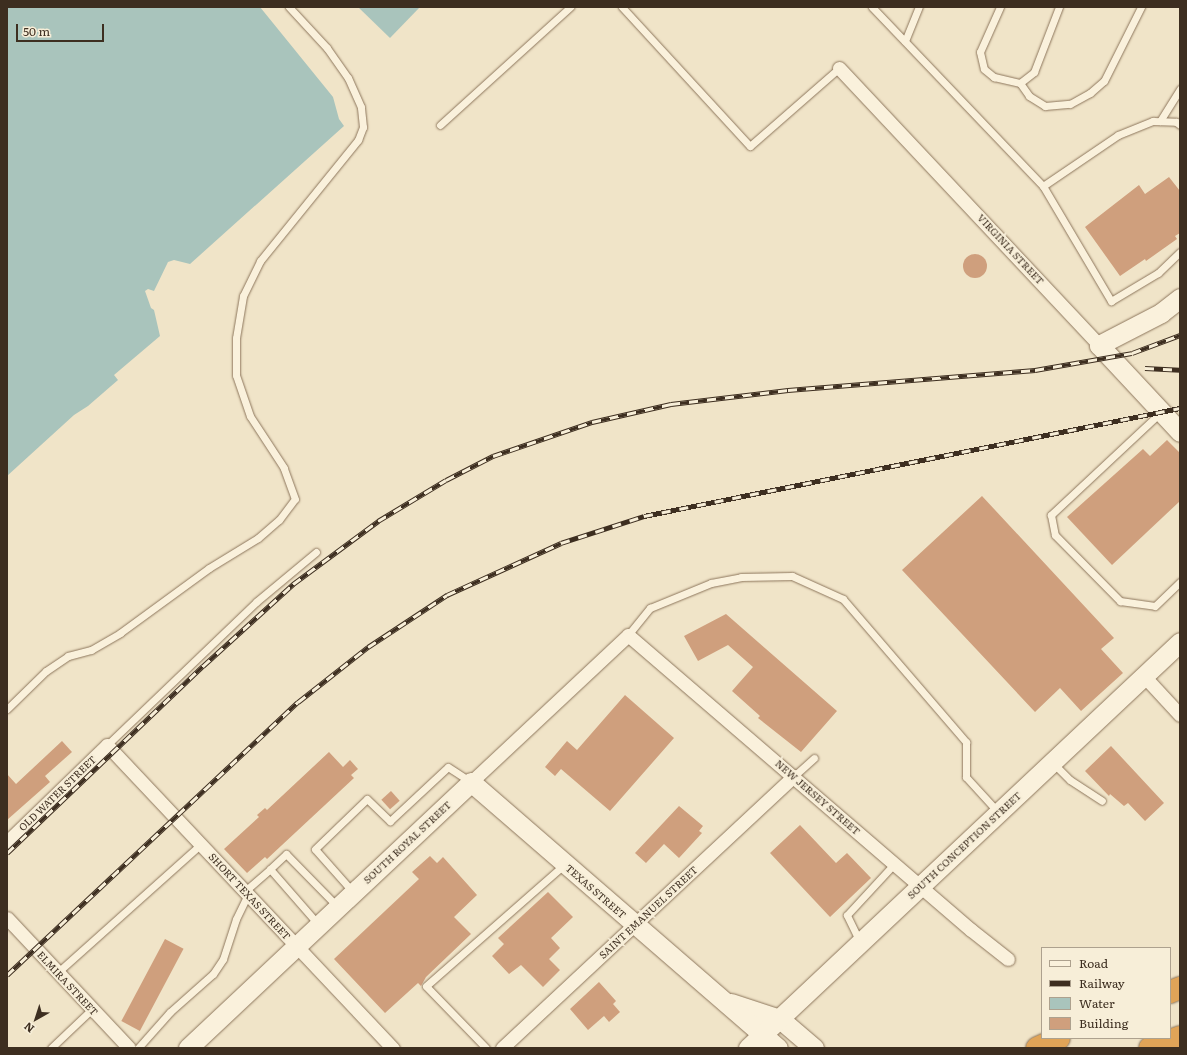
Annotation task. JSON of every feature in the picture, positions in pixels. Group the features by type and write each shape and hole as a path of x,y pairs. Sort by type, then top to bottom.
{"highway":[{"path":"1151,1048 1180,1037"},
{"path":"1037,1048 1057,1039"},
{"path":"1151,1048 1180,1044"}],"street":[{"name":"VIRGINIA STREET","path":"839,68 1180,432"},
{"path":"1100,345 1161,313 1180,298"},
{"name":"NEW JERSEY STREET","path":"628,635 1008,959"},
{"name":"SOUTH ROYAL STREET","path":"188,1048 628,635"},
{"name":"SOUTH CONCEPTION STREET","path":"748,1048 1180,642"},
{"path":"1144,676 1180,715"},
{"name":"OLD WATER STREET","path":"7,842 107,745"},
{"name":"SHORT TEXAS STREET","path":"107,745 392,1048"},
{"name":"SAINT EMANUEL STREET","path":"502,1048 794,776"},
{"name":"TEXAS STREET","path":"471,782 778,1048"},
{"name":"ELMIRA STREET","path":"7,918 129,1048"},
{"name":"TEXAS STREET","path":"721,1000 780,1019 814,1048"}],"lane":[{"path":"7,709 46,671 68,656 91,650 120,633 209,568 258,538 279,520 295,499 284,468 250,416 236,375 236,338 243,296 260,261 358,140 363,126 361,107 348,78 327,48 289,7"},
{"path":"440,125 570,7"},
{"path":"622,7 750,146 839,68"},
{"path":"872,7 1043,186 1111,301 1158,273 1180,252"},
{"path":"905,41 919,7"},
{"path":"1000,7 980,52 984,69 994,77 1020,83 1029,96 1045,106 1070,104 1090,93 1104,81 1141,7"},
{"path":"1020,83 1034,72 1059,7"},
{"path":"1160,121 1180,89"},
{"path":"1043,186 1118,135 1153,121 1176,122 1180,125"},
{"path":"1161,412 1051,515 1055,535 1120,601 1155,606 1180,582"},
{"path":"107,745 256,602 316,552"},
{"path":"628,635 650,608 711,583 741,577 792,576 843,599 966,742 966,777 999,812"},
{"path":"794,776 814,758"},
{"path":"1052,762 1070,780 1102,801"},
{"path":"353,892 315,849 367,799 390,822 448,767 471,782"},
{"path":"58,972 201,844"},
{"path":"138,1048 170,1012 213,974 223,959 246,892 286,854 338,906"},
{"path":"860,943 846,915 895,863"},
{"path":"486,1048 426,986 565,864"},
{"path":"270,869 318,925"},
{"path":"51,1048 92,1009"}],"water":[{"path":"7,7 260,7 333,97 339,119 344,126 190,264 174,260 168,262 154,291 148,289 145,291 151,308 154,310 160,336 114,375 118,380 88,406 74,415 7,476"},
{"path":"358,7 420,7 390,38"}],"building":[{"path":"1169,177 1180,191 1180,233 1175,236 1177,239 1146,261 1145,259 1120,276 1085,227 1139,185 1145,194"},
{"path":"975,254 984,257 987,266 984,275 975,278 966,275 963,266 966,257"},
{"path":"1167,440 1180,453 1180,501 1112,565 1067,517 1143,449 1150,456"},
{"path":"982,496 1114,638 1101,649 1123,673 1081,711 1060,688 1035,712 902,570"},
{"path":"726,614 837,711 801,752 758,718 760,716 732,691 753,667 728,645 698,661 684,636"},
{"path":"625,695 674,738 610,811 561,769 555,776 545,767 567,741 577,750"},
{"path":"62,741 72,752 45,776 50,782 7,820 7,774 16,784"},
{"path":"1111,746 1164,803 1145,821 1128,803 1124,806 1110,794 1109,796 1085,771"},
{"path":"329,752 343,767 350,760 358,769 351,775 354,778 267,859 265,857 247,873 224,849 259,817 257,815 265,808 267,810"},
{"path":"391,791 400,801 390,809 381,800"},
{"path":"679,806 703,826 699,831 702,833 679,858 664,844 646,863 635,853"},
{"path":"800,825 836,863 847,853 871,878 830,917 770,853"},
{"path":"430,856 437,863 443,857 477,895 454,917 471,934 426,977 421,986 418,983 385,1013 334,959 419,879 412,872"},
{"path":"548,892 573,917 551,938 560,948 549,959 560,970 543,987 521,965 509,974 492,956 504,944 498,938"},
{"path":"165,939 184,949 140,1031 121,1021"},
{"path":"599,982 616,1001 613,1004 620,1012 609,1022 604,1016 588,1030 570,1009"}],"railway":[{"path":"7,853 203,666 293,584 378,521 446,480 493,456 592,422 671,404 788,390 1035,370 1132,353 1180,335"},
{"path":"1145,368 1180,370"},
{"path":"7,975 298,702 368,647 447,595 561,543 644,516 1180,408"}]}
